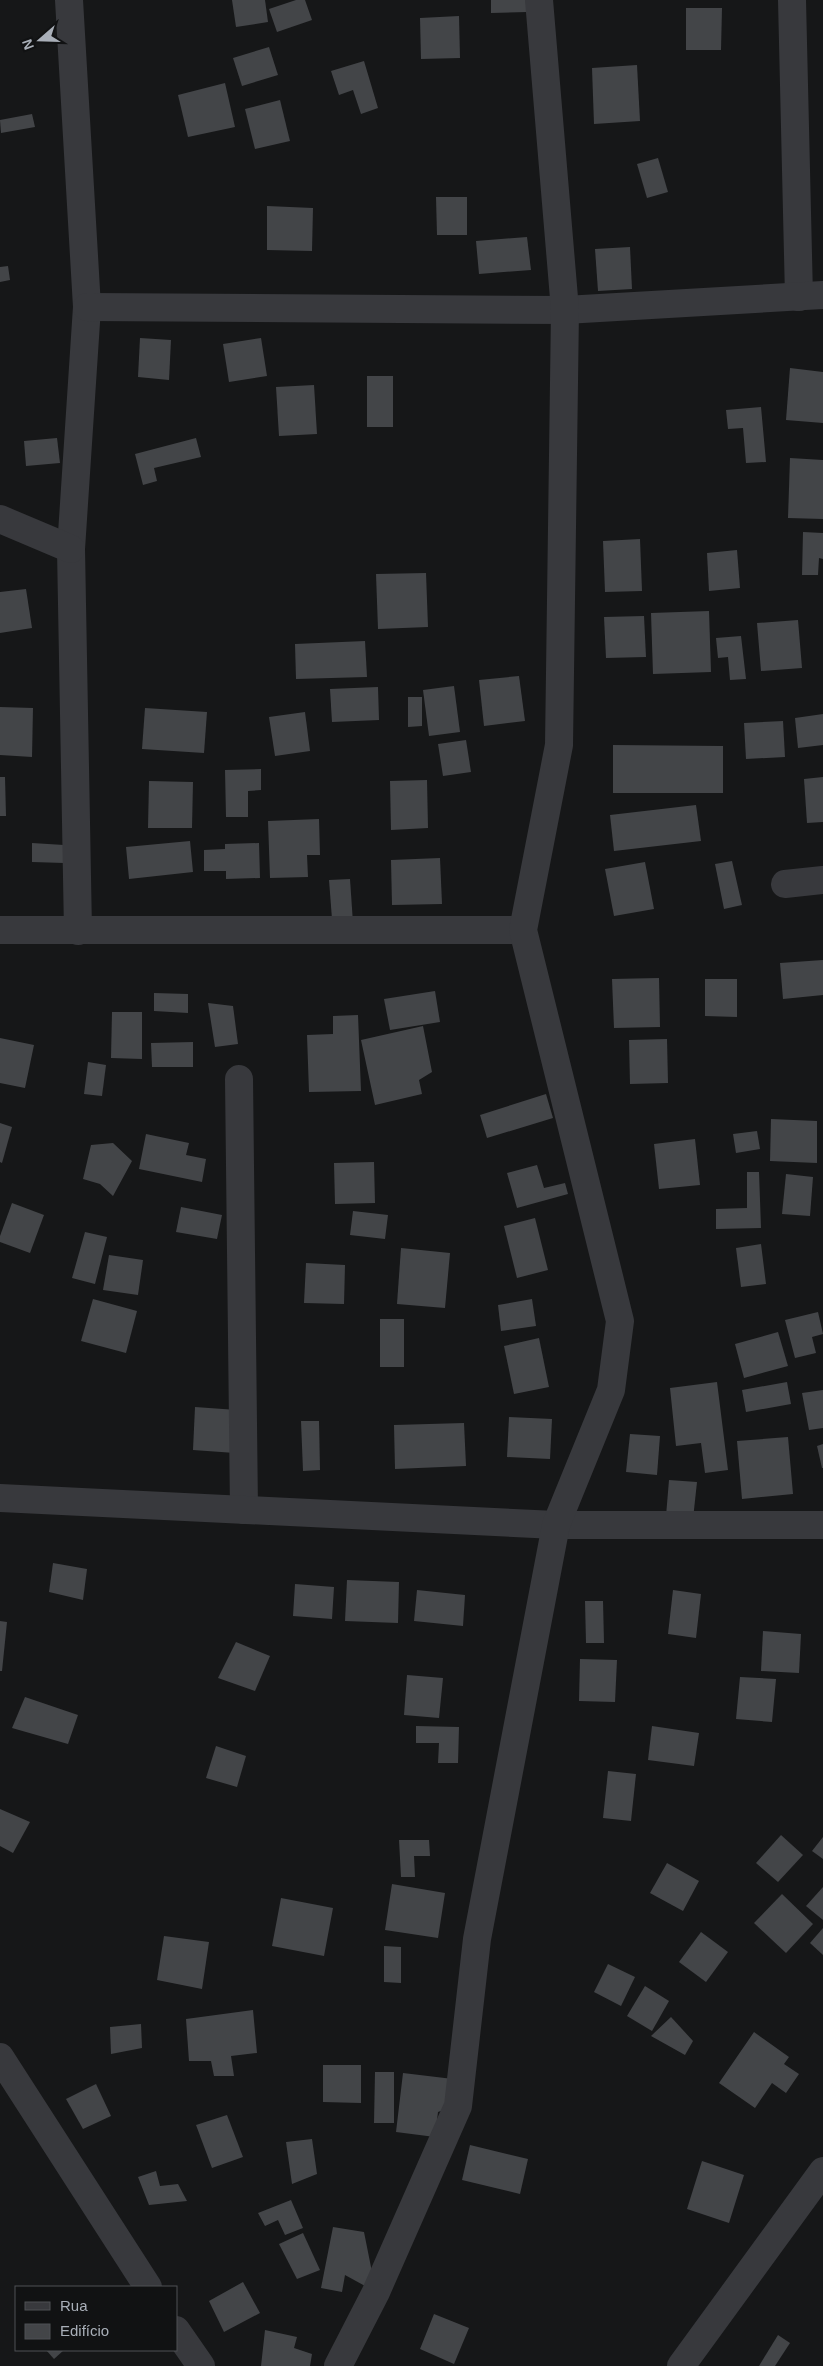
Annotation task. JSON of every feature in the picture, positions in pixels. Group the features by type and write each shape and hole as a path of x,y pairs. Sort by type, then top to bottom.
{"street":[{"path":"69,0 87,307 71,549 78,931"},
{"path":"338,2366 376,2292 458,2106 477,1939 556,1526 611,1390 620,1321 523,930 559,745 564,310 539,0"},
{"path":"87,307 564,310 811,296 792,0"},
{"path":"0,519 71,549"},
{"path":"785,884 823,880"},
{"path":"0,930 523,930"},
{"path":"239,1079 244,1510"},
{"path":"0,1498 556,1526 823,1525"},
{"path":"0,2057 147,2286"},
{"path":"681,2366 823,2171"},
{"path":"178,2333 200,2366"}],"building":[{"path":"232,0 265,0 268,22 236,27"},
{"path":"296,0 305,0 312,20 277,32 269,9"},
{"path":"491,0 526,0 527,12 491,13"},
{"path":"686,8 722,8 721,50 686,50"},
{"path":"459,16 460,58 421,59 420,18"},
{"path":"269,47 278,75 242,86 233,58"},
{"path":"364,61 378,108 361,114 353,90 339,95 331,71"},
{"path":"637,65 640,121 594,124 592,68"},
{"path":"225,83 235,127 188,137 178,95"},
{"path":"280,100 290,141 255,149 245,109"},
{"path":"32,114 35,127 1,133 0,120"},
{"path":"658,158 668,192 647,198 637,164"},
{"path":"436,197 467,197 467,235 437,235"},
{"path":"267,206 313,208 312,251 267,250"},
{"path":"527,237 531,270 479,274 476,241"},
{"path":"630,247 632,289 598,291 595,249"},
{"path":"8,266 10,280 0,282 0,267"},
{"path":"140,338 171,340 169,380 138,377"},
{"path":"261,338 267,376 229,382 223,344"},
{"path":"790,368 823,372 823,423 786,420"},
{"path":"367,376 393,376 393,427 367,427"},
{"path":"314,385 317,434 279,436 276,387"},
{"path":"761,407 766,462 746,463 743,428 728,429 726,410"},
{"path":"57,438 60,463 26,466 24,441"},
{"path":"196,438 201,457 154,468 157,481 143,485 135,454"},
{"path":"790,458 823,460 823,519 788,518"},
{"path":"803,532 823,533 823,559 819,558 818,575 802,575"},
{"path":"640,539 642,591 605,592 603,541"},
{"path":"737,550 740,588 709,591 707,553"},
{"path":"426,573 428,627 378,629 376,574"},
{"path":"26,589 32,628 0,633 0,592"},
{"path":"709,611 711,672 653,674 651,613"},
{"path":"644,616 646,657 606,658 604,617"},
{"path":"798,620 802,668 761,671 757,623"},
{"path":"741,636 746,679 730,680 728,657 718,658 716,638"},
{"path":"365,641 367,677 296,679 295,644"},
{"path":"519,676 525,721 484,726 479,680"},
{"path":"454,686 460,732 429,736 423,690"},
{"path":"378,687 379,720 332,722 330,689"},
{"path":"408,697 422,697 422,726 408,727"},
{"path":"0,707 33,708 32,757 0,755"},
{"path":"145,708 207,712 204,753 142,749"},
{"path":"305,712 310,751 275,756 269,717"},
{"path":"823,714 823,745 798,748 795,718"},
{"path":"783,721 785,757 746,759 744,723"},
{"path":"466,740 471,772 443,776 438,744"},
{"path":"613,745 723,746 723,793 613,793"},
{"path":"261,769 261,790 248,791 248,817 226,817 225,770"},
{"path":"0,777 5,777 6,816 0,816"},
{"path":"823,777 823,822 807,823 804,779"},
{"path":"427,780 428,828 391,830 390,781"},
{"path":"149,781 193,782 192,828 148,828"},
{"path":"696,805 701,841 614,851 610,815"},
{"path":"319,819 320,855 307,855 308,877 270,878 268,821"},
{"path":"190,841 193,872 129,879 126,847"},
{"path":"32,843 64,845 64,863 32,862"},
{"path":"259,843 260,878 226,879 226,871 204,871 204,850 225,849 225,844"},
{"path":"440,858 442,904 392,905 391,860"},
{"path":"732,861 742,905 724,909 715,864"},
{"path":"645,862 654,909 614,916 605,869"},
{"path":"350,879 353,923 332,919 329,880"},
{"path":"823,960 823,995 783,999 780,963"},
{"path":"659,978 660,1027 614,1028 612,979"},
{"path":"705,979 737,979 737,1017 705,1016"},
{"path":"435,991 440,1022 390,1030 384,999"},
{"path":"154,993 188,994 188,1013 154,1011"},
{"path":"208,1003 233,1006 238,1044 215,1047"},
{"path":"112,1012 142,1012 142,1059 111,1058"},
{"path":"358,1015 361,1091 309,1092 307,1035 333,1034 333,1016"},
{"path":"423,1026 432,1072 419,1080 422,1094 375,1105 361,1040"},
{"path":"0,1038 34,1045 25,1088 0,1083"},
{"path":"667,1039 668,1083 630,1084 629,1040"},
{"path":"193,1042 193,1067 152,1067 151,1043"},
{"path":"88,1062 106,1065 102,1096 84,1094"},
{"path":"546,1094 553,1118 487,1138 480,1115"},
{"path":"771,1119 817,1121 817,1163 770,1161"},
{"path":"0,1123 12,1127 2,1163 0,1162"},
{"path":"757,1131 760,1149 736,1153 733,1134"},
{"path":"146,1134 189,1143 186,1155 206,1159 202,1182 139,1169"},
{"path":"695,1139 700,1185 659,1189 654,1144"},
{"path":"113,1143 132,1161 113,1196 100,1184 83,1179 91,1145"},
{"path":"374,1162 375,1203 335,1204 334,1163"},
{"path":"537,1165 544,1188 565,1183 568,1194 517,1208 507,1173"},
{"path":"747,1172 759,1172 761,1228 716,1229 716,1209 747,1208"},
{"path":"786,1174 813,1177 810,1216 782,1214"},
{"path":"12,1203 44,1215 30,1253 0,1242 0,1236"},
{"path":"181,1207 222,1215 217,1239 176,1232"},
{"path":"353,1211 388,1215 385,1239 350,1235"},
{"path":"535,1218 548,1270 517,1278 504,1226"},
{"path":"85,1232 107,1237 95,1284 72,1278"},
{"path":"761,1244 766,1284 741,1287 736,1248"},
{"path":"401,1248 450,1253 445,1308 397,1304"},
{"path":"109,1255 143,1260 138,1295 103,1290"},
{"path":"306,1263 345,1265 344,1304 304,1303"},
{"path":"93,1299 137,1311 126,1353 81,1341"},
{"path":"532,1299 536,1326 501,1331 498,1305"},
{"path":"818,1312 823,1334 812,1337 816,1353 795,1358 785,1320"},
{"path":"380,1319 404,1319 404,1367 380,1367"},
{"path":"778,1332 788,1366 744,1378 735,1344"},
{"path":"539,1338 549,1387 514,1394 504,1346"},
{"path":"717,1382 728,1470 705,1473 701,1443 676,1446 670,1388"},
{"path":"787,1382 791,1404 746,1412 742,1390"},
{"path":"823,1390 823,1428 809,1430 802,1393"},
{"path":"195,1407 237,1410 235,1453 193,1450"},
{"path":"509,1417 552,1419 550,1459 507,1457"},
{"path":"301,1421 319,1421 320,1470 303,1471"},
{"path":"464,1423 466,1466 395,1469 394,1425"},
{"path":"630,1434 660,1436 657,1475 626,1472"},
{"path":"788,1437 793,1494 742,1499 737,1441"},
{"path":"823,1444 823,1468 822,1468 817,1446"},
{"path":"669,1480 697,1482 693,1519 666,1516"},
{"path":"53,1563 87,1569 83,1600 49,1592"},
{"path":"347,1580 399,1582 398,1623 345,1621"},
{"path":"295,1584 334,1587 332,1619 293,1616"},
{"path":"417,1590 465,1595 463,1626 414,1621"},
{"path":"673,1590 701,1594 696,1638 668,1634"},
{"path":"585,1601 603,1601 604,1643 586,1643"},
{"path":"0,1621 7,1622 2,1671 0,1671"},
{"path":"763,1631 801,1634 799,1673 761,1671"},
{"path":"236,1642 270,1656 255,1691 218,1678"},
{"path":"580,1659 617,1660 615,1702 579,1701"},
{"path":"407,1675 443,1678 439,1718 404,1715"},
{"path":"740,1677 776,1679 772,1722 736,1719"},
{"path":"25,1697 78,1715 68,1744 12,1728"},
{"path":"416,1726 459,1727 458,1763 438,1763 439,1743 416,1743"},
{"path":"652,1726 699,1733 694,1766 648,1760"},
{"path":"216,1746 246,1756 237,1787 206,1778"},
{"path":"608,1771 636,1774 631,1821 603,1818"},
{"path":"0,1809 30,1822 13,1853 0,1846"},
{"path":"781,1835 803,1855 778,1882 756,1863"},
{"path":"823,1837 823,1859 812,1851"},
{"path":"399,1840 429,1840 430,1856 414,1856 415,1877 401,1877"},
{"path":"667,1863 699,1881 683,1911 650,1893"},
{"path":"392,1884 445,1893 438,1938 385,1930"},
{"path":"823,1887 823,1920 806,1906"},
{"path":"782,1894 813,1924 786,1953 754,1923"},
{"path":"281,1898 333,1908 324,1956 272,1946"},
{"path":"823,1928 823,1955 810,1943"},
{"path":"701,1932 728,1952 706,1982 679,1962"},
{"path":"164,1936 209,1942 202,1989 157,1980"},
{"path":"384,1946 401,1947 401,1983 384,1982"},
{"path":"608,1964 635,1977 621,2006 594,1992"},
{"path":"645,1986 669,2001 652,2031 627,2016"},
{"path":"253,2010 257,2053 231,2056 234,2076 214,2076 211,2061 189,2061 186,2019"},
{"path":"671,2017 693,2041 685,2055 651,2036"},
{"path":"141,2024 142,2048 111,2054 110,2027"},
{"path":"754,2032 789,2057 784,2064 799,2074 786,2093 772,2083 755,2108 719,2083"},
{"path":"323,2065 361,2065 361,2103 323,2102"},
{"path":"375,2072 394,2072 394,2123 374,2123"},
{"path":"403,2073 453,2079 449,2108 438,2112 435,2137 396,2132"},
{"path":"96,2084 111,2116 83,2129 66,2099"},
{"path":"227,2115 243,2157 212,2168 196,2125"},
{"path":"312,2139 317,2174 292,2184 286,2142"},
{"path":"470,2145 528,2159 520,2194 462,2180"},
{"path":"702,2161 744,2175 729,2223 687,2209"},
{"path":"156,2171 160,2186 178,2184 187,2201 149,2205 138,2177"},
{"path":"291,2200 303,2228 285,2235 278,2220 265,2226 258,2213"},
{"path":"333,2227 364,2232 376,2292 345,2275 342,2292 321,2288"},
{"path":"303,2233 320,2270 297,2279 279,2244"},
{"path":"243,2282 260,2313 224,2332 209,2301"},
{"path":"434,2314 469,2328 454,2364 420,2349"},
{"path":"265,2330 297,2337 294,2348 312,2354 310,2366 261,2366"},
{"path":"778,2335 790,2343 775,2366 759,2366"},
{"path":"47,2351 63,2351 54,2359"}]}
